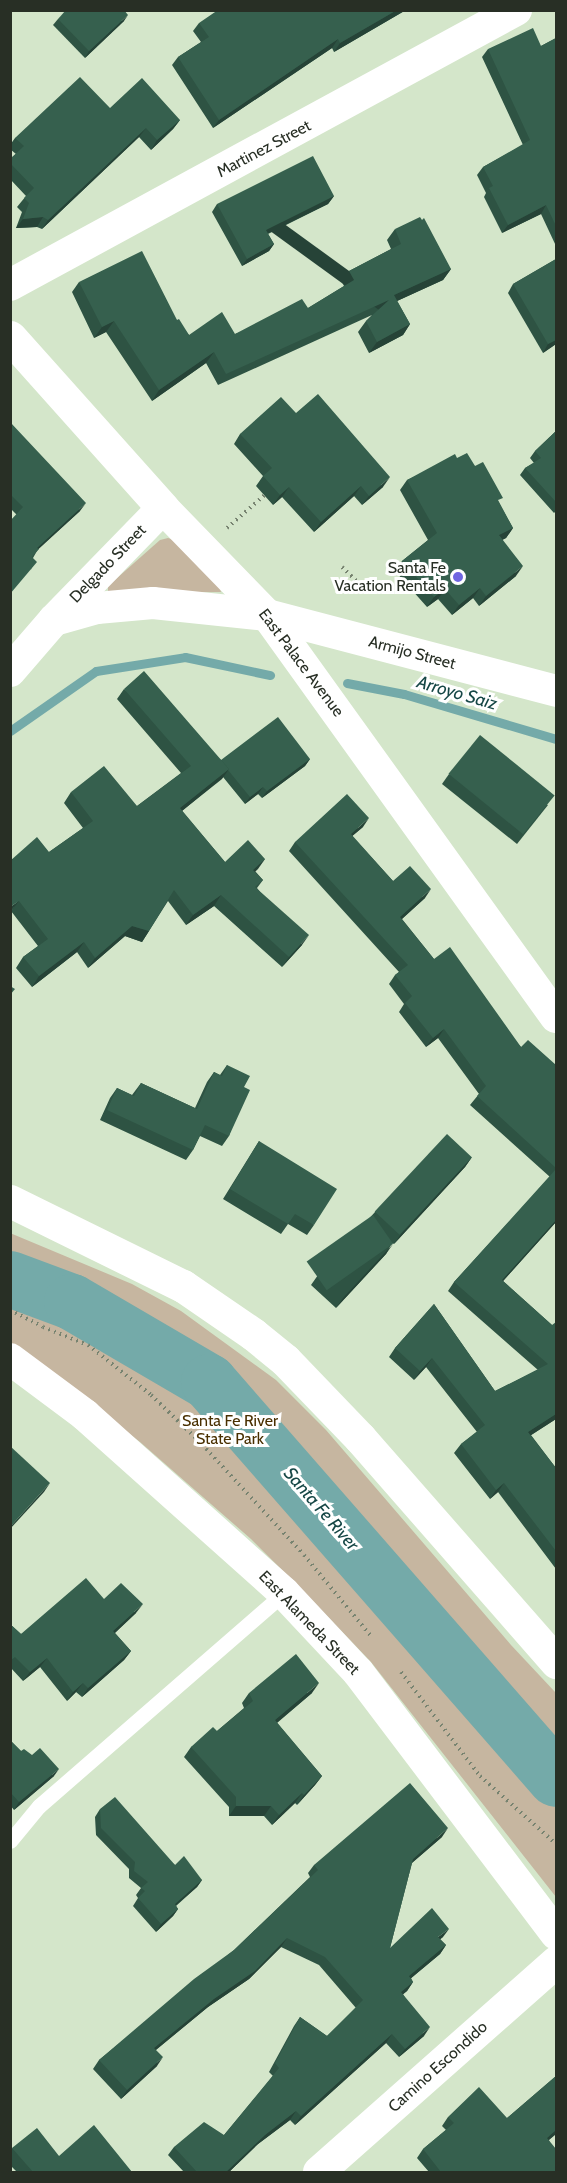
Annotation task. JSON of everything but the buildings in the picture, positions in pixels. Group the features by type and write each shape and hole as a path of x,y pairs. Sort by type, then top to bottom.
{"street":[{"name":"Martinez Street","path":"10,285 516,10"},
{"name":"East Palace Avenue","path":"10,337 163,508 267,615 556,1017"},
{"name":"Delgado Street","path":"10,671 54,620 163,508"},
{"name":"Delgado Street","path":"54,620 97,608 153,603 267,615"},
{"name":"Armijo Street","path":"267,615 556,691"},
{"path":"10,1201 183,1286 217,1307 277,1354 313,1387 360,1438 556,1662"},
{"name":"East Alameda Street","path":"10,1359 85,1415 284,1593 358,1672 556,1934"},
{"name":"Camino Escondido","path":"319,2172 556,1962"}],"lane":[{"path":"10,1841 39,1806 284,1593"}],"path":[{"path":"227,528 273,487"},
{"path":"342,567 364,588"}],"green space":[{"path":"168,538 177,541 219,585 221,592 108,593 108,586 160,540"},
{"name":"Santa Fe River State Park","path":"10,1233 132,1284 181,1311 276,1380 326,1430 511,1645 556,1693 556,1897 371,1662 308,1596 251,1539 140,1442 11,1343"}],"waterway":[{"name":"Arroyo Saiz","path":"10,731 96,671 185,657 270,675"},
{"name":"Arroyo Saiz","path":"347,683 404,694 556,739"},
{"name":"Santa Fe River","path":"10,1279 72,1302 209,1382 556,1779"}],"place":[{"name":"Santa Fe Vacation Rentals","path":"458,577"}]}
